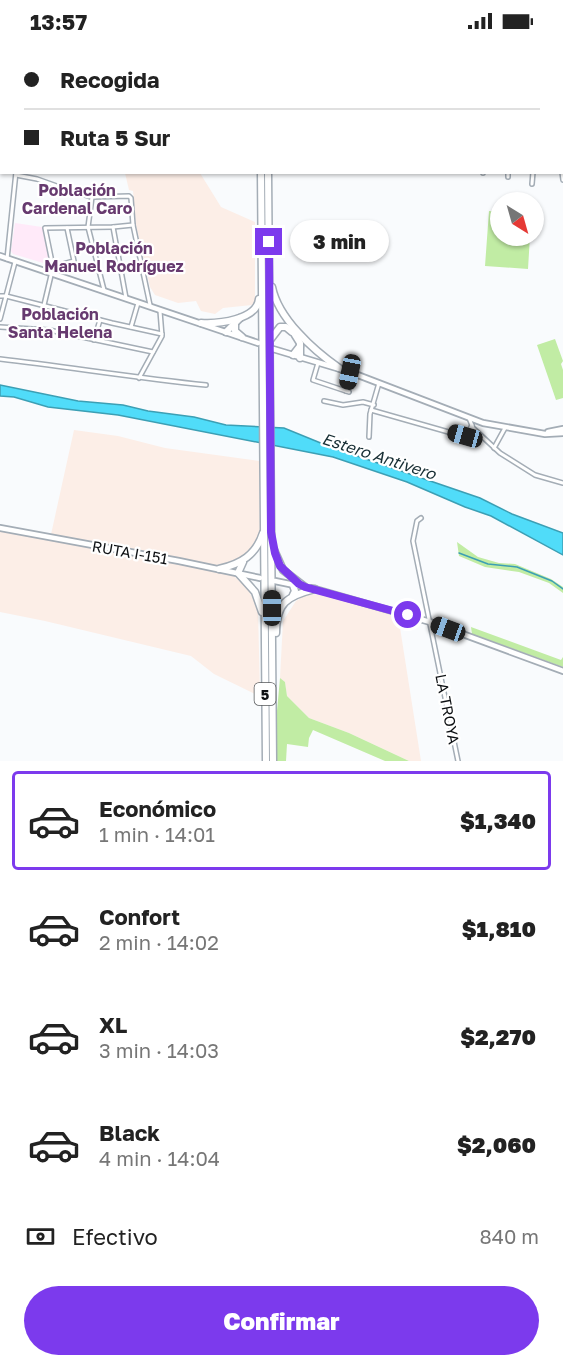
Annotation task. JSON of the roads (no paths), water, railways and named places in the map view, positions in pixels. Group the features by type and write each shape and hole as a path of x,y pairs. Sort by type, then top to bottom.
{"highway":[{"name":"5","path":"261,174 262,375 271,532 273,761"},
{"name":"5","path":"266,761 264,527 269,371 268,174"},
{"path":"201,323 234,321 253,311 258,305 262,248"},
{"path":"269,266 274,297 278,306 321,356 339,368"},
{"path":"243,316 256,321 262,334"},
{"path":"226,332 234,321"},
{"path":"234,321 235,331 242,337"},
{"path":"269,340 280,327 288,327 300,345 300,358"},
{"path":"300,358 307,350 308,342"},
{"path":"293,355 298,351 300,345"},
{"path":"264,527 258,546 243,562 238,573 257,597 265,627"},
{"path":"271,532 280,566 289,576 305,587"},
{"path":"219,569 243,562"},
{"path":"292,585 295,589 293,596"},
{"path":"272,669 277,615 283,604 293,596 315,589"}],"street":[{"path":"7,259 16,174 92,197 129,196 150,306"},
{"path":"532,184 534,174"},
{"path":"92,197 88,228 104,290"},
{"path":"44,305 53,267 45,228 133,225"},
{"path":"113,227 126,298"},
{"path":"53,267 74,261 67,228"},
{"path":"0,256 258,343"},
{"path":"0,319 15,262"},
{"path":"0,297 6,296 162,334"},
{"path":"131,327 138,302"},
{"path":"139,378 162,334 160,309"},
{"path":"94,340 100,320"},
{"path":"0,327 42,329 153,352"},
{"path":"273,349 339,368 468,418 474,423 478,432 509,459 535,475 563,483"},
{"path":"0,359 206,385"},
{"path":"318,362 313,380 348,392 350,372"},
{"path":"369,437 369,417 379,383"},
{"path":"324,401 343,405 363,402 374,405"},
{"path":"371,410 466,437 474,423"},
{"path":"474,423 540,433 563,431"},
{"path":"494,448 505,428"},
{"name":"LA TROYA","path":"421,518 417,521 413,541 458,761"},
{"name":"RUTA I-151","path":"0,528 260,578"},
{"path":"275,581 315,589 429,622 563,671"}],"water":[{"path":"0,385 78,401 123,405 194,417 226,425 284,428 328,446 480,498 512,514 563,533 563,555 491,516 407,482 333,457 118,415 48,407 14,397 0,396"}],"waterway":[{"path":"459,553 488,564 517,567 552,581 563,589"}],"district":[{"name":"Población Cardenal Caro","path":"77,199"},
{"name":"Población Manuel Rodríguez","path":"114,257"},
{"name":"Población Santa Helena","path":"60,323"}],"water label":[{"name":"Estero Antivero","path":"379,456"}]}
